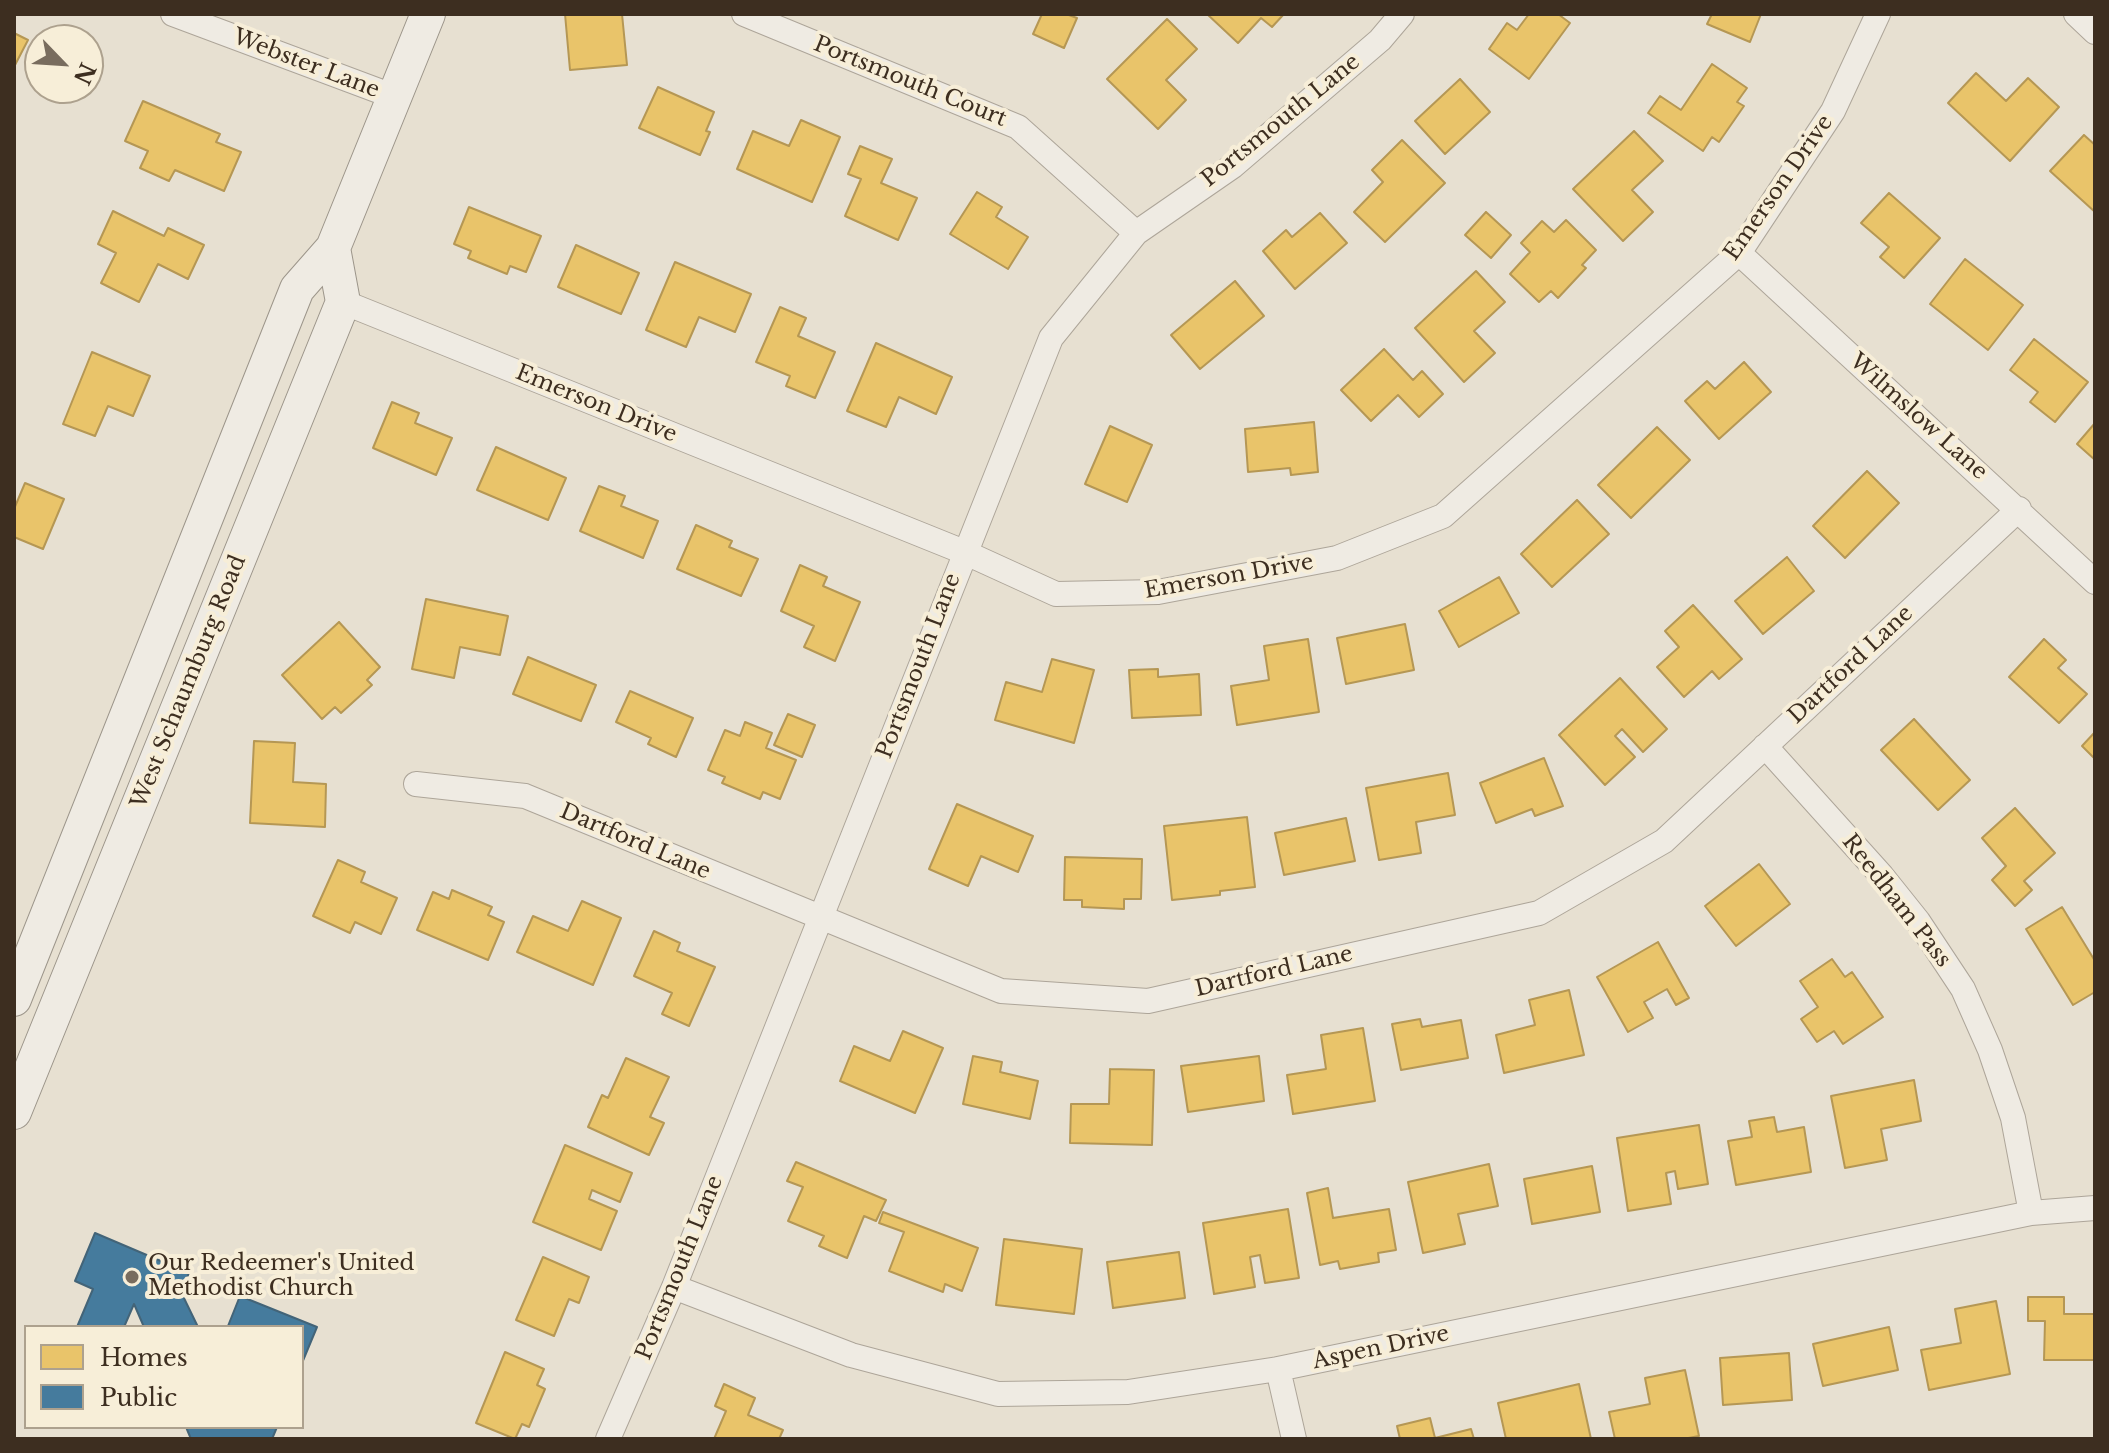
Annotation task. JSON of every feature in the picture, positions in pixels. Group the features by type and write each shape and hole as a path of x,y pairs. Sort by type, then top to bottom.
{"main road":[{"name":"West Schaumburg Road","path":"14,999 297,289 333,248 428,14"},
{"path":"333,248 343,302"},
{"name":"West Schaumburg Road","path":"14,1112 343,302"}],"street":[{"name":"Webster Lane","path":"173,14 395,97"},
{"name":"Portsmouth Court","path":"744,14 1018,127 1136,233"},
{"name":"Portsmouth Lane","path":"608,1439 674,1287 1051,338 1136,233 1233,166 1380,40 1402,14"},
{"name":"Emerson Drive","path":"343,302 964,552 1056,594 1158,592 1337,558 1443,516 1739,253 1833,111 1878,14"},
{"path":"2076,14 2095,32"},
{"name":"Wilmslow Lane","path":"1739,253 2095,582"},
{"name":"Dartford Lane","path":"416,784 525,796 1001,991 1148,1001 1539,913 1664,841 2019,509"},
{"name":"Reedham Pass","path":"1765,746 1882,876 1918,921 1963,989 1990,1050 2013,1118 2031,1213"},
{"name":"Aspen Drive","path":"674,1287 851,1355 998,1394 1128,1392 1278,1369 2031,1213 2095,1208"},
{"path":"1278,1369 1294,1439"}],"building: Homes":[{"path":"565,14 622,14 627,65 570,70"},
{"path":"1042,14 1066,14 1077,18 1064,48 1033,34"},
{"path":"1207,14 1284,14 1272,27 1261,18 1238,43"},
{"path":"1529,14 1558,14 1570,23 1529,79 1489,49 1507,23 1517,30"},
{"path":"1712,14 1761,14 1750,42 1707,24"},
{"path":"1167,19 1197,49 1166,80 1186,100 1158,129 1107,79"},
{"path":"14,33 24,38 24,48 14,67"},
{"path":"1712,64 1747,88 1737,102 1744,106 1719,142 1712,137 1703,151 1648,113 1660,96 1681,110"},
{"path":"1976,73 2006,101 2028,78 2059,107 2010,161 1948,103"},
{"path":"1460,79 1490,112 1445,154 1415,121"},
{"path":"658,87 714,112 700,155 639,128"},
{"path":"143,101 220,134 216,142 241,152 224,191 175,170 169,181 140,168 148,151 125,141"},
{"path":"801,120 840,137 812,202 737,169 753,131 789,146"},
{"path":"1634,131 1663,161 1632,190 1653,212 1623,241 1573,189"},
{"path":"2084,135 2095,145 2095,212 2050,171"},
{"path":"1402,140 1445,183 1385,242 1354,212 1383,182 1372,170"},
{"path":"860,146 892,159 881,183 917,198 898,240 845,216 861,179 848,174"},
{"path":"977,192 1002,207 996,217 1028,237 1008,269 950,234"},
{"path":"1889,193 1940,238 1904,278 1880,257 1889,247 1861,223"},
{"path":"469,207 541,236 526,272 510,266 507,274 468,258 471,251 454,244"},
{"path":"113,211 164,236 168,228 204,245 188,279 158,264 139,302 101,283 116,253 98,244"},
{"path":"1486,212 1511,235 1491,258 1465,235"},
{"path":"1320,213 1347,243 1295,289 1263,251 1286,230 1292,237"},
{"path":"1566,220 1596,250 1582,265 1586,268 1558,298 1551,291 1539,302 1510,274 1530,252 1521,243 1542,221 1554,232"},
{"path":"576,245 639,273 621,314 558,287"},
{"path":"1965,259 2023,305 1988,350 1930,304"},
{"path":"675,262 751,294 735,332 699,317 686,347 646,330"},
{"path":"1476,271 1505,302 1474,331 1495,353 1464,382 1415,328"},
{"path":"1235,281 1264,316 1200,369 1171,335"},
{"path":"780,307 806,318 798,336 835,352 815,398 786,386 790,376 756,362"},
{"path":"2034,339 2088,382 2055,422 2030,402 2038,392 2010,370"},
{"path":"876,343 952,377 936,414 899,397 886,427 847,411"},
{"path":"1384,349 1413,380 1422,371 1443,394 1419,417 1398,395 1371,421 1341,390"},
{"path":"92,352 150,376 133,416 108,406 95,436 63,424"},
{"path":"1744,362 1771,392 1719,439 1685,401 1707,381 1715,389"},
{"path":"392,402 419,413 415,423 452,438 436,475 373,448"},
{"path":"1314,422 1318,472 1291,475 1290,468 1248,472 1245,429"},
{"path":"2095,423 2095,460 2077,444"},
{"path":"1110,426 1152,445 1127,502 1085,484"},
{"path":"1657,427 1690,460 1631,518 1598,485"},
{"path":"496,447 566,478 548,520 477,490"},
{"path":"1867,471 1899,503 1845,558 1813,526"},
{"path":"25,483 64,499 43,549 14,537 14,509"},
{"path":"599,486 625,496 621,506 658,521 643,558 580,531"},
{"path":"1577,500 1609,534 1552,587 1521,554"},
{"path":"696,525 732,541 729,547 758,559 741,596 677,569"},
{"path":"1787,557 1814,591 1763,634 1735,601"},
{"path":"800,565 827,577 823,586 860,602 835,661 804,647 814,626 781,611"},
{"path":"1499,577 1519,613 1459,647 1439,611"},
{"path":"426,599 508,616 500,655 460,647 454,678 412,669"},
{"path":"1693,605 1742,659 1719,679 1712,671 1684,697 1657,667 1679,647 1665,631"},
{"path":"339,622 380,667 367,680 372,685 341,713 335,707 322,719 282,675"},
{"path":"1405,624 1414,670 1346,684 1337,638"},
{"path":"1308,639 1319,712 1237,725 1231,686 1269,680 1264,646"},
{"path":"2044,639 2066,660 2058,668 2087,694 2059,723 2009,677"},
{"path":"528,657 596,685 581,721 513,694"},
{"path":"1052,659 1094,670 1074,743 995,720 1006,682 1042,692"},
{"path":"1158,669 1158,677 1199,674 1201,715 1132,718 1129,670"},
{"path":"1620,678 1667,729 1643,752 1622,729 1615,736 1635,757 1605,785 1559,735"},
{"path":"630,691 693,718 676,757 648,744 651,738 616,722"},
{"path":"788,714 815,725 802,757 774,745"},
{"path":"1914,719 1970,780 1938,810 1881,750"},
{"path":"745,722 772,733 766,748 796,760 780,799 763,792 760,799 722,783 725,777 708,770 725,730 740,736"},
{"path":"2095,732 2095,759 2082,746"},
{"path":"254,741 295,743 293,782 326,784 325,827 250,823"},
{"path":"1544,758 1563,806 1535,816 1532,809 1496,823 1480,783"},
{"path":"1448,773 1455,815 1416,822 1421,853 1379,860 1366,788"},
{"path":"957,804 1033,836 1018,872 981,856 968,886 929,869"},
{"path":"2015,808 2055,853 2024,881 2032,890 2015,906 1992,880 2006,866 1982,838"},
{"path":"1247,817 1255,887 1220,891 1220,895 1172,900 1164,826"},
{"path":"1346,818 1355,861 1284,875 1275,833"},
{"path":"1065,857 1142,859 1141,899 1124,899 1124,909 1082,907 1082,900 1064,900"},
{"path":"338,860 365,872 361,882 397,898 381,934 355,922 350,933 313,916"},
{"path":"1759,864 1790,904 1736,946 1705,906"},
{"path":"452,890 492,907 488,915 504,922 488,960 417,930 433,892 449,899"},
{"path":"582,901 621,918 593,985 517,952 533,916 568,931"},
{"path":"2062,907 2095,961 2095,992 2073,1005 2026,929"},
{"path":"654,931 680,943 677,951 715,967 689,1026 662,1014 672,993 634,976"},
{"path":"1658,942 1689,998 1676,1005 1667,989 1644,1002 1653,1018 1628,1032 1597,977"},
{"path":"1832,959 1845,977 1852,972 1883,1017 1843,1044 1834,1031 1817,1042 1801,1019 1818,1007 1800,981"},
{"path":"1569,990 1584,1055 1504,1073 1496,1035 1535,1025 1529,1000"},
{"path":"1420,1019 1422,1027 1461,1020 1468,1058 1401,1070 1392,1024"},
{"path":"1363,1028 1375,1101 1293,1114 1287,1075 1326,1069 1321,1035"},
{"path":"903,1031 943,1048 915,1113 840,1081 854,1046 890,1061"},
{"path":"973,1056 1002,1062 1000,1072 1038,1081 1030,1119 963,1104"},
{"path":"1259,1056 1264,1101 1188,1112 1181,1066"},
{"path":"626,1058 669,1077 650,1117 664,1123 649,1155 588,1127 602,1095 608,1098"},
{"path":"1110,1069 1154,1070 1152,1145 1070,1143 1071,1104 1109,1104"},
{"path":"1914,1080 1921,1121 1881,1129 1887,1160 1845,1168 1831,1096"},
{"path":"1774,1117 1777,1132 1804,1127 1811,1172 1736,1185 1728,1141 1752,1137 1749,1121"},
{"path":"1699,1125 1708,1184 1678,1189 1675,1171 1666,1173 1671,1204 1628,1211 1617,1138"},
{"path":"565,1145 632,1173 620,1202 592,1190 589,1199 617,1211 601,1250 533,1222"},
{"path":"796,1162 886,1200 876,1221 864,1216 847,1258 819,1246 824,1236 788,1221 803,1187 787,1181"},
{"path":"1489,1164 1498,1206 1458,1214 1465,1244 1423,1253 1408,1182"},
{"path":"1592,1166 1600,1212 1532,1224 1524,1179"},
{"path":"1328,1188 1333,1218 1389,1209 1396,1250 1378,1253 1379,1262 1340,1269 1338,1261 1320,1265 1307,1193"},
{"path":"1288,1209 1299,1278 1265,1283 1260,1255 1250,1257 1255,1287 1214,1294 1203,1223"},
{"path":"883,1212 978,1248 962,1291 945,1284 943,1292 889,1271 904,1232 879,1223"},
{"path":"1004,1239 1082,1249 1074,1314 996,1305"},
{"path":"1179,1252 1185,1298 1113,1308 1107,1262"},
{"path":"543,1257 589,1277 579,1303 569,1299 554,1336 516,1320"},
{"path":"2028,1297 2064,1297 2064,1314 2095,1314 2095,1360 2044,1360 2045,1321 2028,1321"},
{"path":"1996,1301 2010,1374 1929,1390 1921,1350 1961,1343 1955,1309"},
{"path":"1889,1327 1898,1370 1823,1386 1813,1344"},
{"path":"505,1352 544,1369 537,1385 545,1389 529,1427 522,1424 515,1439 476,1423"},
{"path":"1789,1353 1792,1400 1723,1405 1720,1358"},
{"path":"1685,1370 1699,1436 1683,1439 1615,1439 1609,1412 1650,1404 1645,1378"},
{"path":"724,1384 755,1398 748,1415 783,1430 779,1439 714,1439 726,1411 715,1406"},
{"path":"1579,1384 1591,1439 1506,1439 1498,1403"},
{"path":"1430,1418 1435,1438 1471,1429 1474,1439 1400,1439 1397,1426"}],"building: Public":[{"name":"Our Redeemer's United Methodist Church","path":"95,1233 189,1273 181,1292 197,1325 143,1325 134,1304 125,1325 78,1325 93,1289 75,1281"},
{"name":"Our Redeemer's United Methodist Church","path":"240,1296 317,1327 304,1358 304,1325 228,1325"},
{"path":"187,1429 276,1429 272,1439 191,1439"}],"place":[{"name":"Our Redeemer's United Methodist Church","path":"132,1277"}]}
